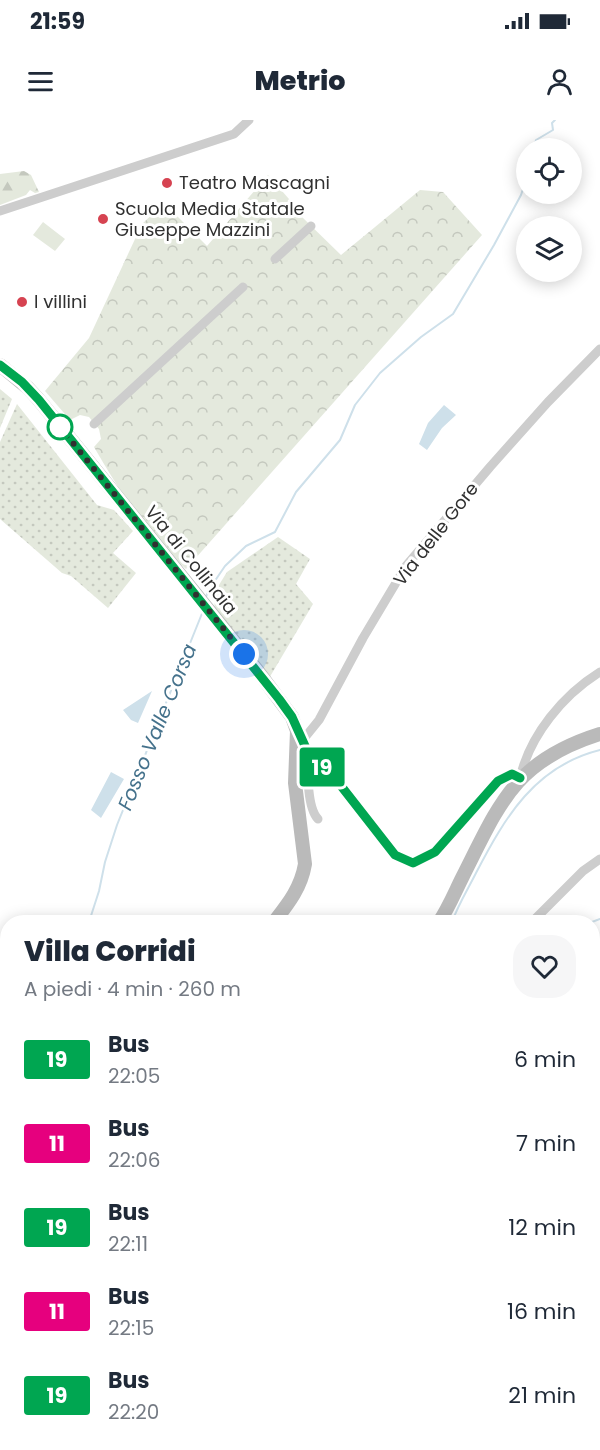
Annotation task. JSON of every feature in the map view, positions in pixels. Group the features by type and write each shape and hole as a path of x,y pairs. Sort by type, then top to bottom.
{"street":[{"path":"0,211 234,134 249,120"},
{"path":"275,259 311,226"},
{"path":"94,424 243,287"},
{"name":"Via delle Gore","path":"300,736 319,720 363,638 406,566 525,428 600,349"},
{"name":"Via di Collinaia","path":"0,365 22,382 39,400 218,622 292,717 310,757 338,782 395,855 413,863 435,852 498,781 512,774 520,778"},
{"path":"520,778 523,764 558,708 571,694 600,672"},
{"path":"443,915 486,831 520,778 547,756 600,734"},
{"path":"279,915 295,895 305,864 295,783 300,736"},
{"path":"310,757 307,770 310,794 314,815 318,819"},
{"path":"539,915 583,871 600,859"}],"green space":[{"path":"24,171 31,175 39,192 35,193 30,190 26,195 0,205 0,174"},
{"path":"268,175 303,215 302,217 341,255 420,190 443,192 482,235 186,569 159,542 114,480 94,447 101,439 99,429 89,417 80,415 70,420 45,391 89,338 142,224 164,203 207,246"},
{"path":"43,222 65,239 55,251 33,235"},
{"path":"0,389 12,399 0,428"},
{"path":"17,404 97,505 114,510 133,531 113,553 136,573 108,608 71,576 62,573 0,519 0,442"},
{"path":"278,537 310,559 296,584 313,604 268,680 215,615 214,593 227,572"}],"water":[{"path":"444,405 456,415 442,428 427,450 419,444 428,423"},
{"path":"152,691 138,723 131,720 123,710"},
{"path":"111,772 124,779 101,818 91,810"}],"waterway":[{"name":"Fosso Valle Corsa","path":"539,138 553,130 552,123 555,120"},
{"name":"Fosso Valle Corsa","path":"206,597 225,566 246,546 275,532 296,492 340,440 355,405 380,373 421,337 453,314 516,204"},
{"name":"Fosso Valle Corsa","path":"91,915 117,825 203,611"},
{"path":"455,915 498,832 524,796 557,768 600,750"}],"bus line":[{"name":"19","path":"0,365 22,382 39,400 257,670 292,717 310,757 338,782 400,859 413,863 435,852 498,781 512,774 520,778"}],"place":[{"name":"Teatro Mascagni","path":"167,183"},
{"name":"Scuola Media Statale Giuseppe Mazzini","path":"103,219"},
{"name":"I villini","path":"22,302"}],"route":[{"path":"60,427 244,654"}]}
